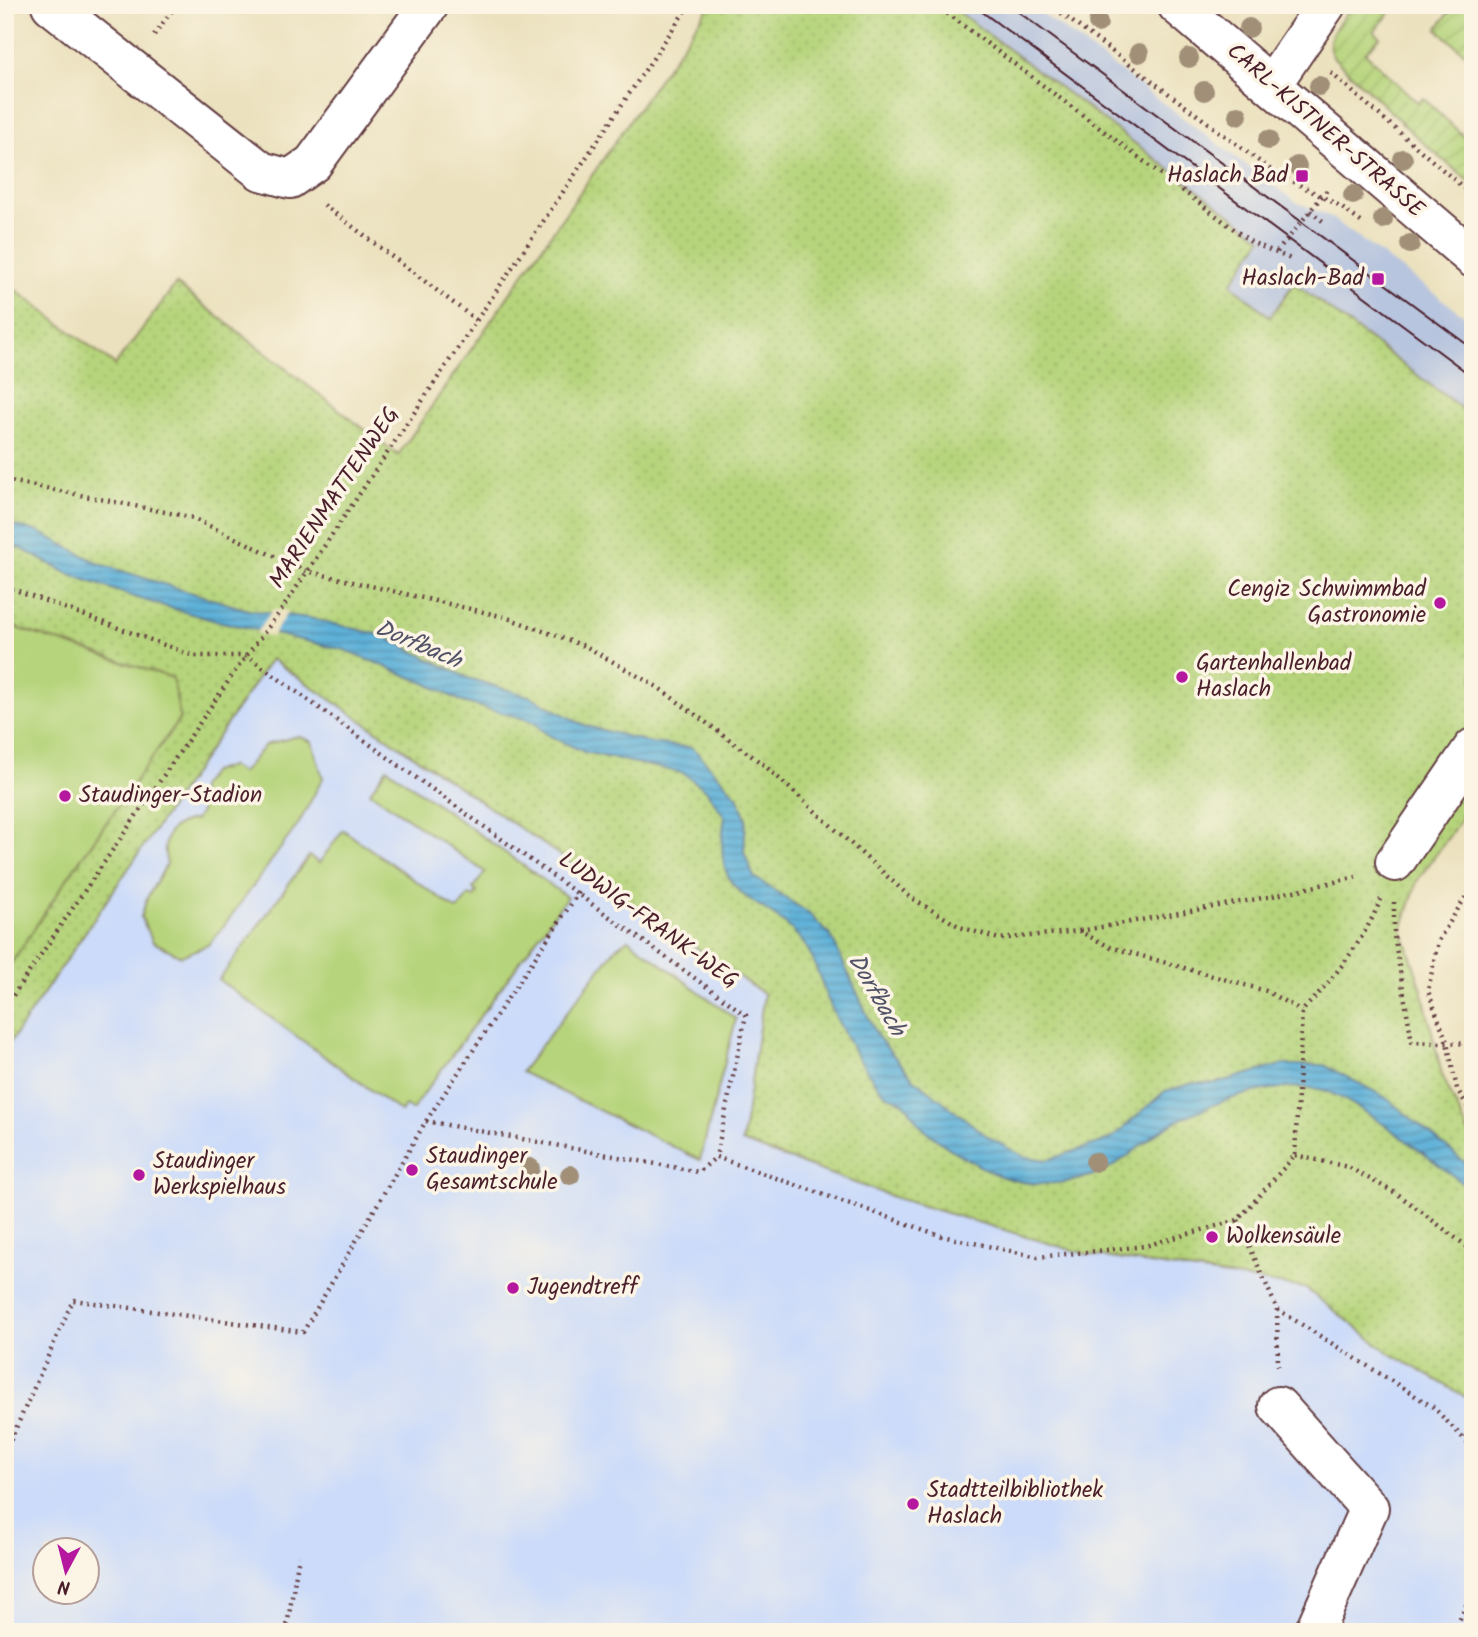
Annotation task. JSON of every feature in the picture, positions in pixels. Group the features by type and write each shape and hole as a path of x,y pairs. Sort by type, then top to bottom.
{"street":[{"path":"51,5 261,171 290,179 313,163 429,5"},
{"name":"CARL-KISTNER-STRASSE","path":"1177,5 1473,258"},
{"path":"1272,84 1326,5"},
{"path":"1395,862 1473,748"},
{"path":"1279,1406 1368,1508 1314,1632"}],"path":[{"path":"153,37 176,5"},
{"name":"MARIENMATTENWEG","path":"5,1007 282,608 689,5"},
{"path":"936,5 1251,242 1293,260"},
{"path":"1050,5 1270,170 1338,205 1370,229"},
{"path":"1299,45 1473,196"},
{"path":"1277,252 1353,155"},
{"path":"290,179 476,321"},
{"path":"1310,211 1324,222"},
{"path":"5,480 190,517 306,571 505,617 587,647 659,688 764,765 910,898 960,927 999,939 1079,931 1281,894 1354,878 1395,862"},
{"path":"5,586 194,656 247,656"},
{"name":"LUDWIG-FRANK-WEG","path":"247,656 746,1014 716,1157"},
{"path":"426,1121 699,1172 716,1157 942,1236 1038,1257 1145,1246 1238,1220 1295,1155 1303,1010 1329,983 1369,927 1395,862"},
{"path":"1395,862 1394,936 1412,1042 1473,1044"},
{"path":"1473,885 1438,941 1428,991 1447,1042 1457,1089 1473,1115"},
{"path":"5,1453 73,1300 303,1332 426,1121 579,892"},
{"path":"1079,931 1111,947 1266,991 1303,1010"},
{"path":"1295,1155 1348,1167 1399,1195 1473,1251"},
{"path":"1238,1220 1277,1310 1279,1406"},
{"path":"1277,1310 1433,1407 1473,1448"},
{"path":"286,1632 299,1556"},
{"path":"1454,1632 1473,1590"}],"shaded area":[{"path":"949,5 1031,5 1296,202 1329,216 1473,322 1473,417 1294,283 1271,318 1230,284 1261,238"},
{"name":"Staudinger Gesamtschule","path":"271,659 764,994 1085,1254 1305,1288 1391,1354 1473,1401 1473,1632 5,1632 5,1050"}],"green space":[{"path":"710,5 949,5 1262,238 1231,284 1270,317 1294,283 1473,417 1473,803 1417,881 1402,930 1422,990 1442,1075 1473,1142 1473,1401 1391,1354 1305,1288 1085,1254 896,1198 742,1142 764,994 271,659 5,1050 5,973 71,873 180,718 173,678 5,624 5,282 115,365 176,284 398,455"},
{"path":"1352,5 1397,5 1374,31 1380,37 1365,53 1418,103 1423,98 1473,145 1473,185 1420,140 1333,57 1330,50 1331,37"},
{"path":"1449,5 1473,5 1473,50 1467,55 1437,29 1452,8"},
{"name":"Staudinger-Stadion","path":"5,624 173,678 180,718 71,873 5,973"},
{"path":"298,736 312,742 323,778 299,823 208,945 181,956 153,942 141,917 147,898 167,864 165,847 169,834 179,825 195,820 200,812 200,787 212,772 230,766 242,773 265,745"},
{"path":"387,768 567,897 412,1110 405,1106 401,1112 219,980 309,856 319,863 343,830 457,910 469,895 474,897 477,892 473,889 485,872 370,792"},
{"path":"628,939 736,1019 700,1160 521,1072 617,947"}],"water":[{"path":"5,523 39,532 100,564 248,610 309,618 381,635 468,678 532,697 583,725 652,743 693,748 737,796 746,818 744,852 754,877 807,912 831,936 877,1036 912,1077 987,1136 1023,1156 1047,1160 1111,1139 1165,1091 1194,1083 1216,1083 1281,1065 1324,1065 1385,1097 1473,1169 1473,1191 1352,1104 1319,1089 1300,1087 1242,1095 1205,1108 1163,1129 1111,1167 1081,1179 1050,1184 1034,1183 989,1171 928,1133 903,1102 888,1096 872,1078 840,1025 807,948 792,930 733,884 725,869 722,847 725,817 706,790 683,773 584,752 546,734 532,721 463,702 345,650 209,619 69,574 20,548 5,545"}],"pier":[{"path":"273,609 288,611 272,637 256,633"}],"tram line":[{"path":"973,5 1473,377"},
{"path":"1009,5 1473,349"}],"place":[{"name":"Haslach Bad","path":"1302,176"},
{"name":"Haslach-Bad","path":"1378,279"},
{"name":"Cengiz Schwimmbad Gastronomie","path":"1440,603"},
{"name":"Gartenhallenbad Haslach","path":"1182,677"},
{"name":"Staudinger-Stadion","path":"65,796"},
{"name":"Staudinger Gesamtschule","path":"412,1170"},
{"name":"Staudinger Werkspielhaus","path":"139,1175"},
{"name":"Wolkensäule","path":"1212,1237"},
{"name":"Jugendtreff","path":"513,1288"},
{"name":"Stadtteilbibliothek Haslach","path":"913,1504"}],"water label":[{"name":"Dorfbach","path":"418,645"},
{"name":"Dorfbach","path":"876,995"}]}
